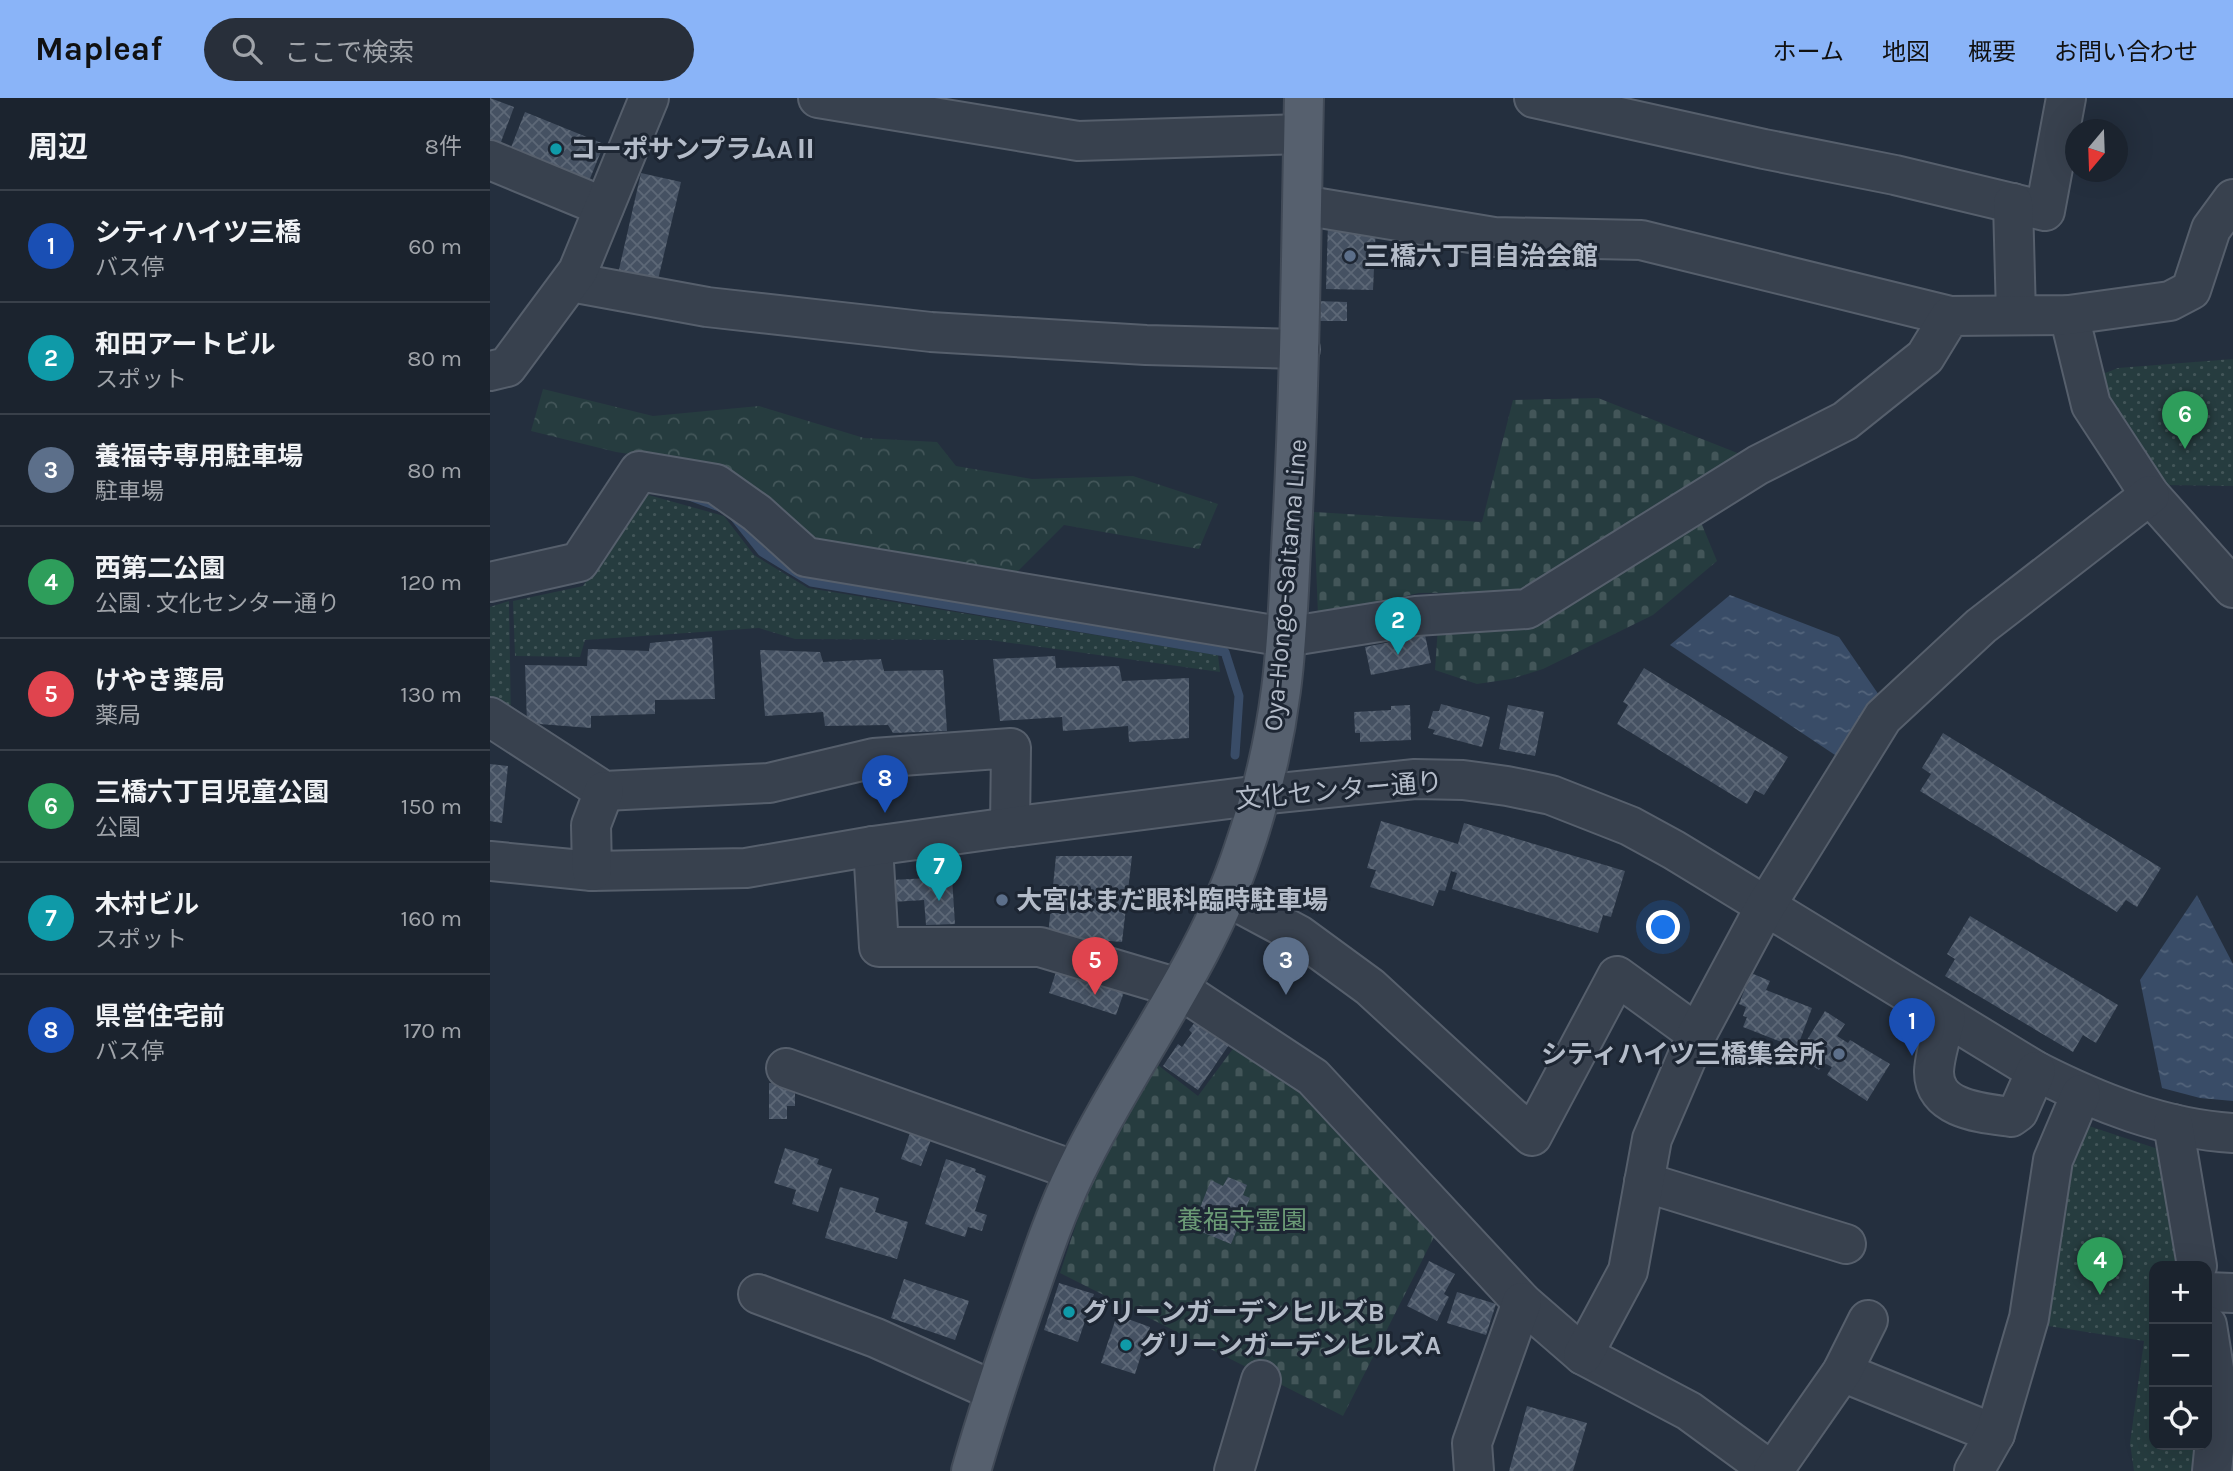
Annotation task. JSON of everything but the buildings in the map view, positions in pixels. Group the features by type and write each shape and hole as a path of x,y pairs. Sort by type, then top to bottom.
{"main road":[{"name":"Oya-Hongo-Saitama Line","path":"971,1471 994,1391 1049,1235 1076,1171 1204,942 1243,852 1260,795 1281,691 1286,637 1298,420 1303,116"}],"street":[{"path":"490,371 507,366 578,271 649,98"},
{"path":"818,98 1077,141 1303,116"},
{"path":"1534,98 1895,175 2045,211 2066,98"},
{"path":"490,160 604,207"},
{"path":"1302,205 1494,237 1641,240 1950,316 2069,315 2170,301 2191,290 2211,229 2233,199"},
{"path":"2013,203 2015,315"},
{"path":"570,282 707,307 931,332 1146,345 1300,349"},
{"path":"2069,315 2091,405 2150,495 2231,583"},
{"path":"490,582 579,562 639,471 716,484 757,513 806,557 1286,637 1416,616 1527,609 1758,465 1845,421 1925,357 1950,316"},
{"path":"1584,1355 1628,1271 1652,1139 1697,1034 1765,907 1884,717 1981,626 2150,495"},
{"path":"490,717 604,791 769,783 874,758 1011,748 1010,827"},
{"name":"文化センター通り","path":"490,861 592,872 746,868 873,846 1260,795 1415,779 1463,780 1507,786 1552,795 1630,826 1674,850 2036,1071 2081,1094 2173,1124 2233,1133"},
{"path":"592,872 591,825 604,791"},
{"path":"873,846 879,947 1040,947 1178,988 1313,1077 1522,1301 1584,1355 1689,1411 1772,1471 1842,1372 1868,1320"},
{"path":"1226,896 1299,935 1370,987 1532,1136 1617,976 1697,1034"},
{"path":"1946,1017 1934,1074 1937,1086 1946,1098 1959,1107 2011,1117 2018,1112 2036,1071"},
{"path":"786,1068 1076,1171"},
{"path":"1974,1471 1995,1434 2029,1318 2053,1160 2081,1094"},
{"path":"2173,1124 2196,1261"},
{"path":"1644,1182 1846,1244"},
{"path":"2212,1292 2233,1293"},
{"path":"758,1294 876,1338 994,1391"},
{"path":"1474,1471 1472,1443 1522,1301"},
{"path":"2212,1356 2219,1400 2212,1471"},
{"path":"1842,1372 1995,1434"},
{"path":"1234,1471 1261,1380"}],"green space":[{"path":"2233,359 2233,486 2162,485 2111,413 2100,375 2118,368"},
{"path":"543,389 653,416 759,406 864,438 937,442 956,466 1032,479 1133,476 1218,504 1199,549 1064,525 1016,573 815,549 774,501 692,464 616,452 531,431"},
{"path":"1598,398 1740,454 1560,568 1516,592 1419,593 1318,616 1314,512 1482,522 1513,400"},
{"path":"645,494 724,516 754,555 808,588 1218,655 1220,672 990,640 795,639 759,628 585,640 580,657 515,656 513,601 583,586"},
{"path":"1700,520 1717,561 1653,615 1543,669 1511,679 1477,684 1435,670 1438,626"},
{"path":"509,601 511,719 490,706 490,607"},
{"name":"養福寺霊園","path":"1235,1046 1304,1094 1434,1237 1343,1416 1060,1273 1093,1173 1154,1062 1198,1096"},
{"path":"2080,1123 2161,1150 2181,1261 2149,1261 2149,1450 2201,1450 2198,1471 2134,1471 2130,1443 2144,1341 2042,1325 2064,1160"}],"water":[{"path":"1730,595 1839,637 1881,698 1838,757 1670,645"},
{"path":"2197,895 2233,964 2233,1101 2200,1098 2162,1088 2140,980"}],"waterway":[{"path":"692,497 722,508"},
{"path":"735,518 762,552 811,582 1225,652 1239,696 1235,755"}],"place":[{"name":"コーポサンプラムAⅡ","path":"556,149"},
{"name":"三橋六丁目自治会館","path":"1350,256"},
{"name":"三橋六丁目児童公園","path":"2185,449"},
{"name":"和田アートビル","path":"1398,655"},
{"name":"県営住宅前","path":"885,813"},
{"name":"大宮はまだ眼科臨時駐車場","path":"1002,900"},
{"name":"木村ビル","path":"939,901"},
{"name":"けやき薬局","path":"1095,995"},
{"name":"養福寺専用駐車場","path":"1286,995"},
{"name":"シティハイツ三橋集会所","path":"1839,1054"},
{"name":"シティハイツ三橋","path":"1912,1056"},
{"name":"西第二公園","path":"2100,1295"},
{"name":"グリーンガーデンヒルズB","path":"1069,1312"},
{"name":"グリーンガーデンヒルズA","path":"1126,1345"}]}
